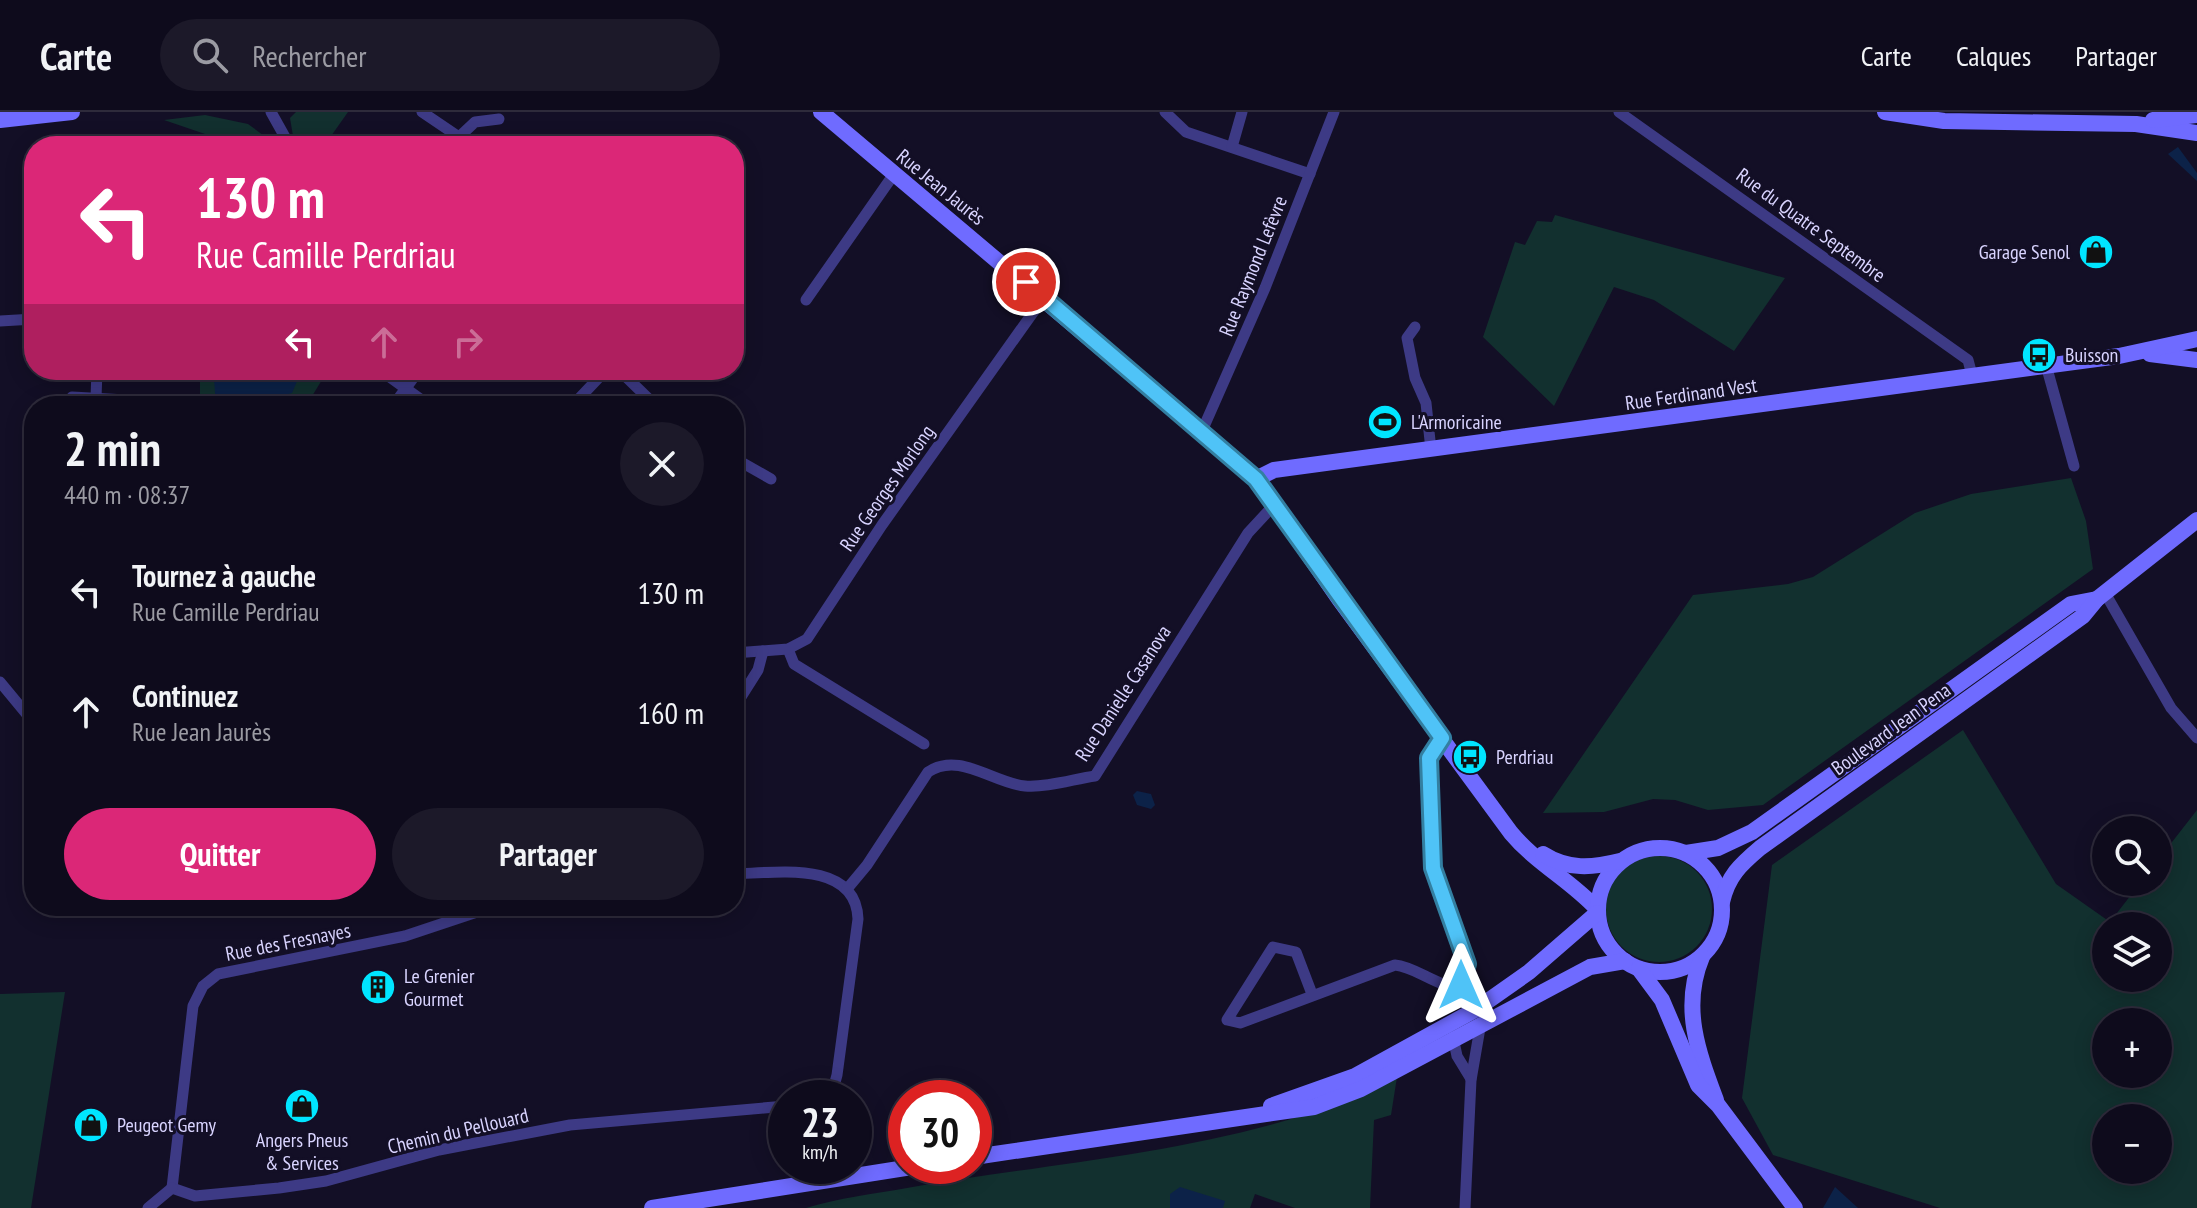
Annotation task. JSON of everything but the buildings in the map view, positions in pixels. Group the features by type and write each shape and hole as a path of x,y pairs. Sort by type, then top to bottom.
{"main road":[{"path":"0,120 72,112"},
{"name":"Rue Jean Jaurès","path":"821,112 1044,297 1256,479 1511,833"},
{"path":"1885,112 1989,123 2136,124 2197,133"},
{"path":"2136,124 2197,115"},
{"name":"Rue Ferdinand Vest","path":"1256,479 1274,470 2132,353 2197,339"},
{"name":"Rue Ferdinand Vest","path":"2132,353 2197,360"},
{"name":"Boulevard Jean Pena","path":"1722,902 1726,883 1735,870 1760,848 2083,616 2101,596 2196,526"},
{"name":"Boulevard Jean Pena","path":"1686,853 1718,848 1752,832 2071,604 2101,596"},
{"path":"1511,833 1556,863 1587,868 1653,848 1686,853 1710,873 1722,902 1718,931 1702,955 1692,984 1691,1017 1699,1053 1718,1105"},
{"path":"1511,833 1532,857 1578,889 1597,911"},
{"path":"1621,860 1608,874 1600,892 1597,911 1601,930 1610,948 1650,979 1698,1085 1718,1105 1795,1208"},
{"path":"1254,1113 1355,1076 1475,1010 1529,972 1597,911"},
{"path":"992,1154 1254,1113 1314,1107 1361,1089 1590,967 1632,965 1673,971 1702,955"},
{"path":"652,1208 888,1171"}],"street":[{"path":"271,112 284,136"},
{"path":"422,112 449,136"},
{"path":"1165,112 1186,132 1310,174"},
{"path":"1232,147 1242,112"},
{"name":"Rue Raymond Lefèvre","path":"1202,431 1265,288 1334,112"},
{"name":"Rue du Quatre Septembre","path":"1619,112 1968,360 1972,375"},
{"path":"462,136 475,122 499,119"},
{"path":"806,300 894,174"},
{"name":"Rue Georges Morlong","path":"788,649 807,639 882,525 1044,297"},
{"path":"0,321 24,320"},
{"path":"1415,327 1407,338 1415,378 1426,403 1431,450"},
{"path":"2046,365 2074,466"},
{"path":"394,380 416,396"},
{"path":"401,396 412,380"},
{"path":"581,396 597,380"},
{"path":"629,380 646,396"},
{"path":"744,464 771,479"},
{"name":"Rue Danielle Casanova","path":"847,889 867,865 928,772 943,765 959,765 1026,787 1095,776 1248,533 1273,506"},
{"path":"2101,596 2171,708 2197,738"},
{"path":"744,652 788,649 794,664 924,744"},
{"path":"744,692 758,670 763,651"},
{"path":"0,682 24,711"},
{"path":"1312,994 1296,952 1273,947 1227,1020 1240,1023 1395,965 1408,966 1447,985 1461,985 1467,964 1433,868 1429,758 1442,738"},
{"path":"744,874 816,875 847,889 854,901 858,919 836,1080"},
{"name":"Rue des Fresnayes","path":"172,1188 193,1006 203,986 218,974 367,946 462,916"},
{"path":"1471,1080 1452,1042 1454,1032 1475,1010"},
{"path":"1465,1208 1471,1080 1480,1028"},
{"name":"Chemin du Pellouard","path":"172,1188 195,1196 295,1186 326,1181 439,1150 570,1125 768,1108"},
{"path":"148,1208 172,1188"}],"green space":[{"path":"296,112 348,112 331,136 293,136 290,118"},
{"path":"205,115 248,124 264,136 205,136 164,120"},
{"path":"1555,215 1785,278 1734,351 1654,300 1614,287 1554,406 1483,337 1515,242 1525,245 1537,221 1552,222"},
{"path":"200,380 322,380 312,396 194,396 200,394"},
{"path":"2071,478 2086,521 2093,569 1763,805 1708,810 1675,800 1653,799 1604,812 1543,813 1693,595 1788,584 1813,577 1915,513 1971,494"},
{"path":"1963,730 2056,884 2096,912 2092,912 2092,992 2172,992 2172,912 2118,912 2130,896 2172,896 2172,842 2197,810 2197,1208 1940,1208 1773,1155 1742,1098 1772,865"},
{"path":"1659,856 1679,860 1696,872 1708,889 1712,909 1708,929 1696,946 1679,958 1659,962 1639,958 1622,946 1610,929 1606,909 1610,889 1622,872 1639,860"},
{"path":"65,992 31,1208 0,1208 0,994"},
{"path":"1397,1077 1391,1115 1374,1120 1370,1208 1295,1208 1255,1194 1250,1208 806,1208 930,1184 992,1184 992,1174 1222,1137 1342,1102"}],"water":[{"path":"2178,147 2197,173 2197,181 2168,154"},
{"path":"214,380 298,380 292,393 281,396 215,396"},
{"path":"1137,791 1151,794 1155,805 1151,809 1137,805 1133,795"},
{"path":"1180,1187 1225,1201 1223,1208 1170,1208 1170,1194"},
{"path":"1835,1187 1858,1208 1823,1208"}],"place":[{"name":"Garage Senol","path":"2096,252"},
{"name":"Buisson","path":"2039,355"},
{"name":"L'Armoricaine","path":"1385,422"},
{"name":"Perdriau","path":"1470,757"},
{"name":"Le Grenier Gourmet","path":"378,987"},
{"name":"Angers Pneus & Services","path":"302,1106"},
{"name":"Peugeot Gemy","path":"91,1125"}],"route":[{"path":"1026,282 1256,479 1322,576 1442,738 1429,758 1433,868 1467,964 1461,985"}]}
